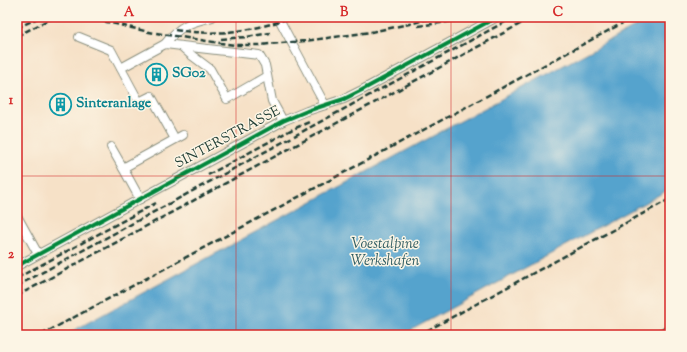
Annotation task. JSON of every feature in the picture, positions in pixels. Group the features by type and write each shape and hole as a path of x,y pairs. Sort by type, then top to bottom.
{"street":[{"path":"121,68 165,44 182,27 197,20 212,17"},
{"path":"278,17 325,105"},
{"name":"SINTERSTRASSE","path":"17,266 283,121 296,115 344,99 497,17"},
{"path":"79,36 111,50 139,102 151,96 175,139"},
{"path":"165,44 259,55 265,65 272,101 283,121"},
{"path":"182,46 210,69 227,99 267,76"},
{"path":"123,168 183,135"},
{"path":"111,148 140,199"},
{"path":"17,216 38,254"}],"water":[{"name":"Voestalpine Werkshafen","path":"653,17 670,17 670,189 402,335 65,335"}],"railway":[{"path":"17,28 40,17"},
{"path":"17,36 54,17"},
{"path":"86,17 149,32 235,45 259,45 305,41 371,32 414,23 434,17"},
{"path":"175,30 206,33 234,31 262,26 292,17"},
{"path":"17,286 514,17"},
{"path":"17,296 533,17"},
{"path":"41,335 634,17"},
{"path":"418,26 462,20"},
{"path":"221,39 270,33"},
{"path":"208,175 289,131 309,122"},
{"path":"419,335 670,199"},
{"path":"17,278 156,203"},
{"path":"652,335 670,324"},
{"path":"666,335 670,333"}],"cycle path":[{"path":"17,266 283,121 307,111 344,99 497,17"}],"place":[{"name":"SG02","path":"156,74"},
{"name":"Sinteranlage","path":"60,104"}]}
